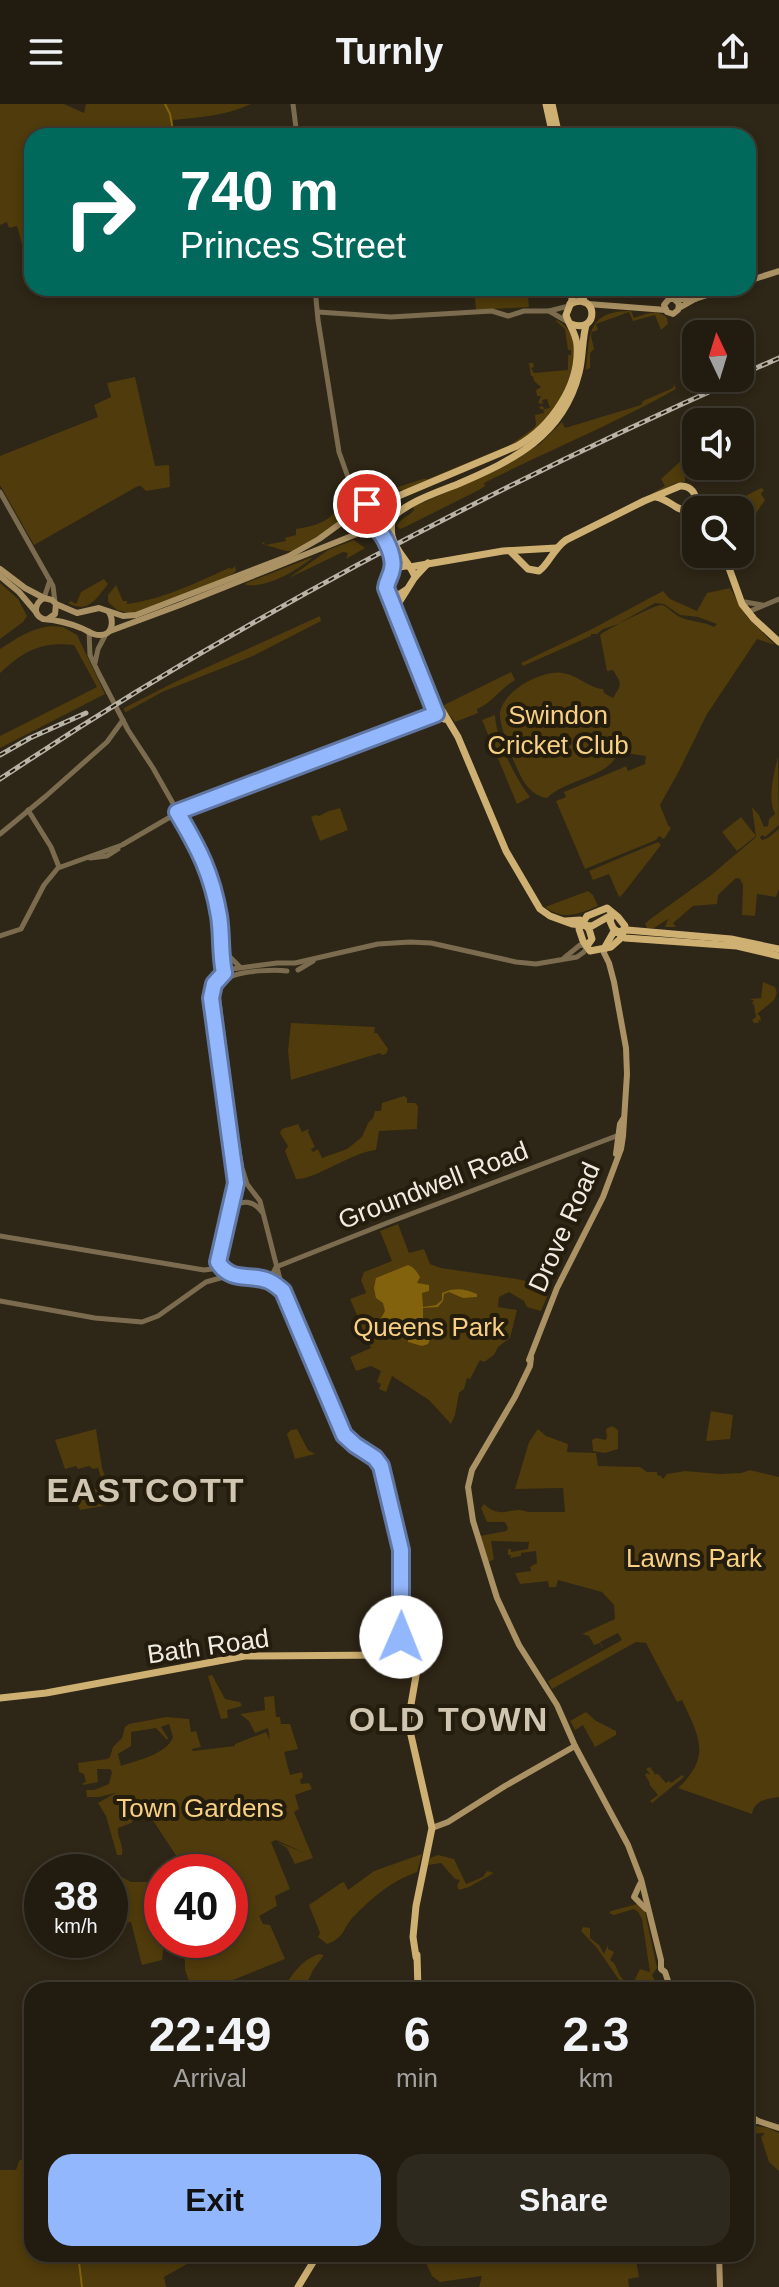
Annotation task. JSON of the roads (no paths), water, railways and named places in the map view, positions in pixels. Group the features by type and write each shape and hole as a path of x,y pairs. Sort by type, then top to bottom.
{"main road":[{"path":"549,104 554,128"},
{"path":"756,278 779,271"},
{"path":"0,569 25,588 74,612 101,608 120,616 132,616 262,567 308,546 370,502 396,497 509,449 526,441 540,429 561,402 572,378 577,346 566,315 571,296"},
{"path":"0,576 19,592 42,619 70,624 96,635 375,527 385,526 409,505 501,465 543,436 564,411 582,363 592,311 584,296"},
{"path":"569,305 578,301 612,308 665,307 673,314 704,296"},
{"path":"665,307 669,299 695,299"},
{"path":"675,300 679,308"},
{"path":"570,323 578,327 612,308"},
{"path":"510,551 528,569 537,571 543,568 556,548 571,538 654,497 683,486 689,488 694,496"},
{"path":"673,503 672,495 677,487"},
{"path":"654,497 682,508"},
{"path":"383,500 390,505 391,532 395,544 415,577"},
{"path":"370,502 364,516 375,527 392,559 392,572 386,585 436,714 446,720"},
{"path":"524,563 524,556 534,548 556,548"},
{"path":"541,550 547,561"},
{"path":"392,572 400,566 528,551"},
{"path":"395,609 415,577 428,563"},
{"path":"729,568 741,603 779,642"},
{"path":"390,594 398,595 406,590"},
{"path":"738,593 750,612"},
{"path":"36,612 38,603 44,598"},
{"path":"48,619 55,614 56,603"},
{"path":"89,631 85,622 91,611"},
{"path":"108,632 112,620 109,612"},
{"path":"430,698 443,712 460,742 510,854 540,909 552,918 580,920 583,924 589,929 592,939 587,946 590,951 611,947 620,939 625,926 609,909 587,916 583,924"},
{"path":"621,933 627,930 731,939 779,949"},
{"path":"621,933 625,938 737,946 779,956"},
{"name":"Drove Road","path":"575,1746 557,1705 522,1651 497,1598 478,1539 469,1497 471,1472 515,1397 554,1295 598,1209 617,1158 627,1060 609,963 610,951 605,947"},
{"path":"401,1652 415,1656 418,1662 408,1722 432,1828 416,1906 414,1948 418,1982"},
{"name":"Bath Road","path":"0,1698 245,1656 392,1655 401,1652"},
{"path":"432,1828 448,1822 575,1746 593,1787 604,1800 628,1845 641,1881 640,1896 648,1911 661,1967 668,1982"},
{"path":"754,2118 779,2128"},
{"path":"754,2121 758,2121"},
{"path":"299,2287 313,2262"},
{"path":"719,2262 720,2287"}],"street":[{"path":"293,104 296,128"},
{"path":"316,296 339,452 349,480 369,494 370,502"},
{"path":"318,312 392,317 492,311 508,316 569,305"},
{"path":"549,311 570,323"},
{"path":"0,492 50,580 56,603"},
{"path":"44,598 50,580"},
{"path":"750,612 779,599"},
{"path":"745,602 763,605"},
{"path":"760,623 763,605"},
{"path":"89,631 89,650 128,730 198,847 218,909 228,973"},
{"path":"95,664 98,649 108,632"},
{"path":"1,937 21,929 45,884 59,867 122,845 170,819 177,812 436,714"},
{"path":"0,834 117,732 122,717"},
{"path":"117,732 128,730"},
{"path":"28,810 51,847 59,867"},
{"path":"170,819 183,821"},
{"path":"228,973 292,967 371,945 406,942 442,945 523,963 577,957 587,946"},
{"path":"223,948 241,967"},
{"path":"0,1236 209,1270 218,1262 236,1183 215,992 228,973 241,967 292,967"},
{"path":"227,1104 244,1176 259,1199 283,1291 344,1435 381,1466 401,1550 401,1652"},
{"name":"Groundwell Road","path":"262,1279 272,1275 276,1267 608,1138 620,1137"},
{"path":"230,1209 247,1201 263,1213"},
{"path":"218,1262 231,1275"},
{"path":"194,1268 200,1276 199,1287"},
{"path":"0,1301 138,1323 158,1316 212,1279 231,1275 262,1279 283,1291"}],"waterway":[{"path":"165,104 173,128"},
{"path":"79,2262 82,2287"}],"railway":[{"path":"754,369 779,358"},
{"path":"0,779 178,667 361,563 549,467 709,392"},
{"path":"0,755 86,713"}],"district":[{"name":"EASTCOTT","path":"146,1490"},
{"name":"OLD TOWN","path":"449,1719"}],"park label":[{"name":"Swindon Cricket Club","path":"558,730"},
{"name":"Queens Park","path":"429,1327"},
{"name":"Lawns Park","path":"694,1558"},
{"name":"Town Gardens","path":"200,1808"}]}
